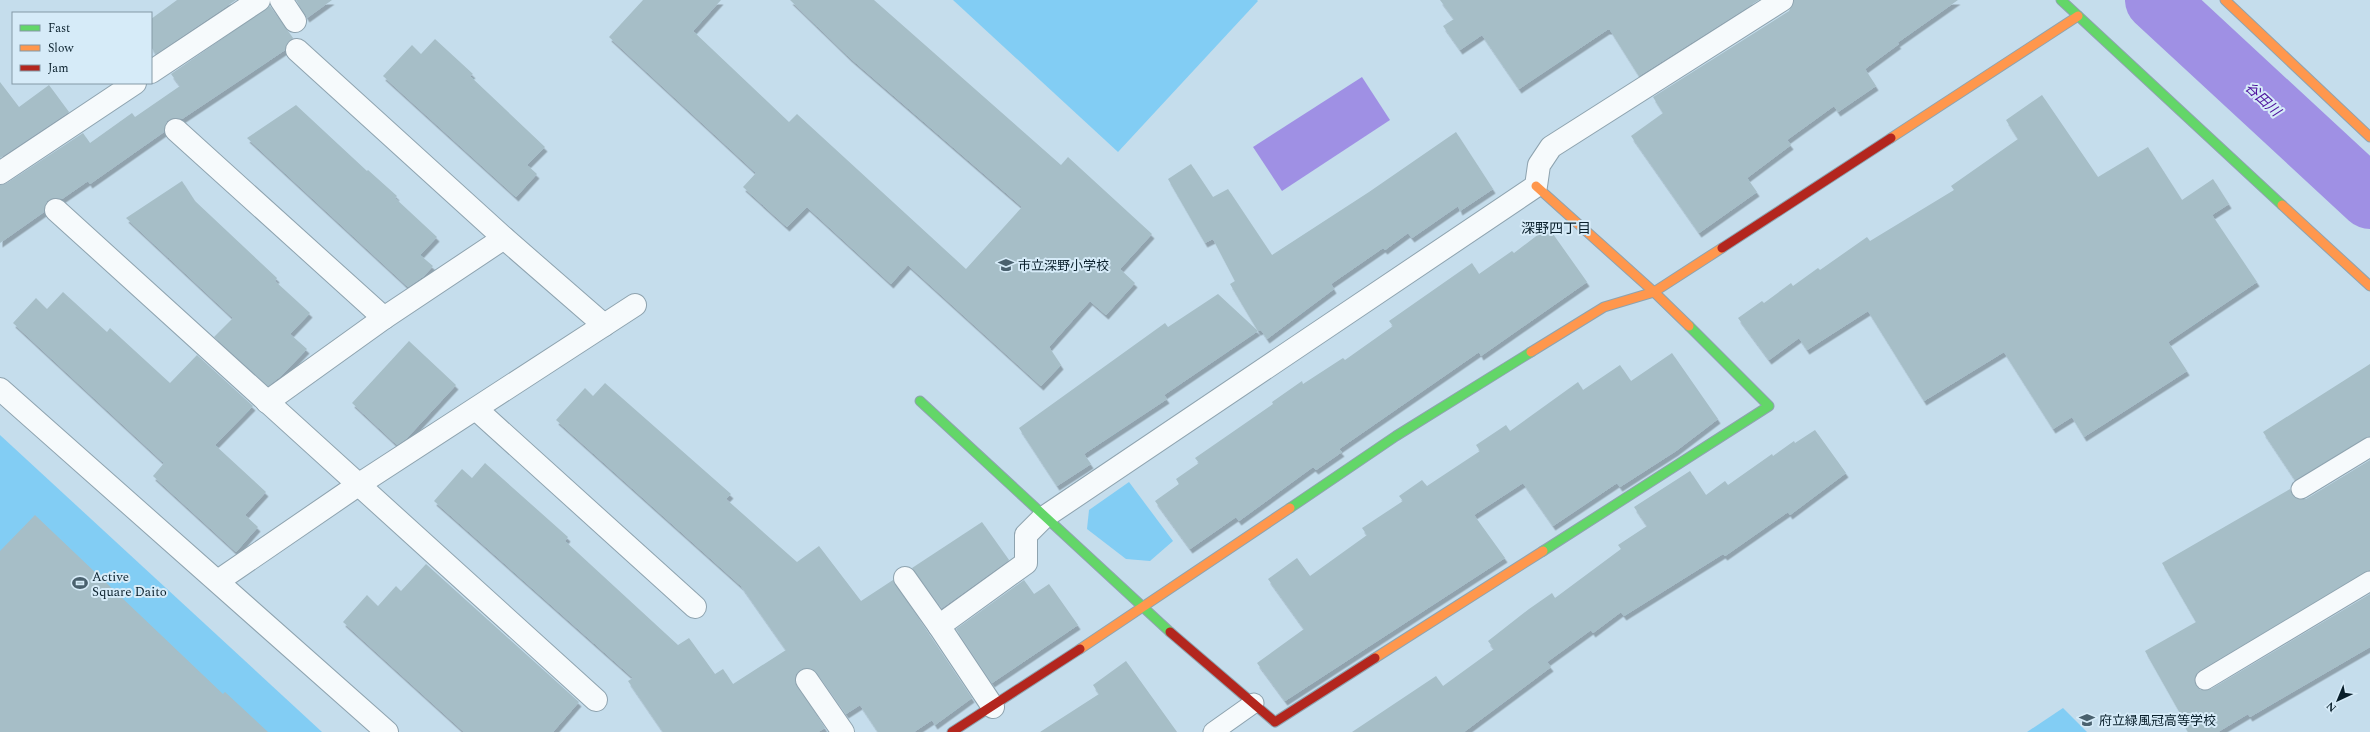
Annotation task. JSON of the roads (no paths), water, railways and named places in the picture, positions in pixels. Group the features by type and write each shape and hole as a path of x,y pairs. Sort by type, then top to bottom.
{"street":[{"path":"152,71 259,0"},
{"path":"280,0 295,21"},
{"path":"939,626 1026,563 1026,534 1043,518 1536,186 1539,166 1551,146 1782,0"},
{"path":"2061,0 2370,286"},
{"path":"2225,0 2370,137"},
{"path":"952,732 1142,608 1396,436 1604,307 1654,292 2078,16"},
{"path":"297,50 504,238 604,325"},
{"path":"0,173 134,84"},
{"path":"176,130 384,318"},
{"path":"920,401 1043,518 1142,608 1275,722 1769,406 1654,292 1536,186"},
{"path":"56,210 596,700"},
{"path":"268,402 384,318 504,238"},
{"path":"218,581 358,485 635,305"},
{"path":"0,389 387,732"},
{"path":"476,409 695,607"},
{"path":"905,578 992,706"},
{"path":"807,680 843,732"}],"lane":[{"path":"2301,489 2370,447"},
{"path":"2205,680 2370,581"},
{"path":"1213,732 1254,703"}],"waterway":[{"name":"谷田川","path":"2156,0 2370,198"}],"place":[{"name":"市立深野小学校","path":"1006,265"},
{"name":"Active Square Daito","path":"80,583"},
{"name":"府立緑風冠高等学校","path":"2087,720"}],"district":[{"name":"深野四丁目","path":"1556,228"}]}
